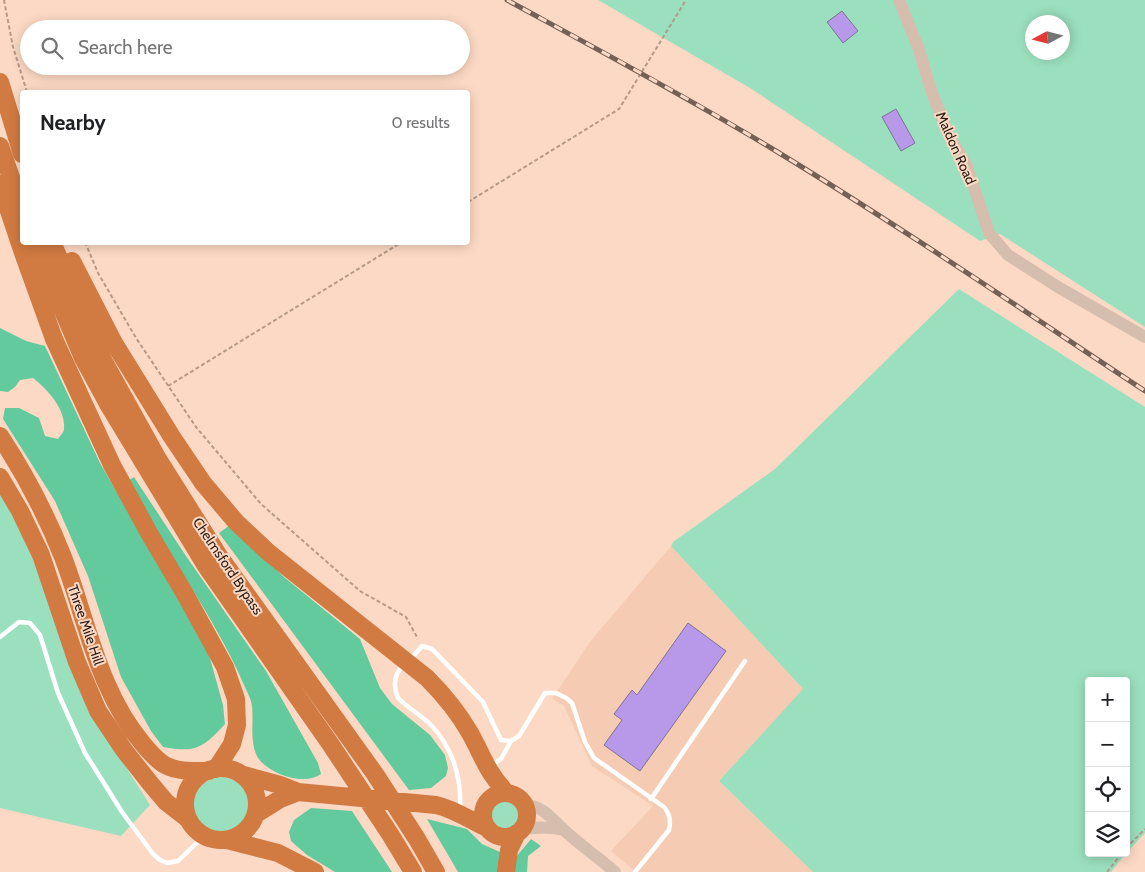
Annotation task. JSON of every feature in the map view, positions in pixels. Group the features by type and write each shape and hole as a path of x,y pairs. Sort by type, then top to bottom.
{"highway":[{"path":"0,82 20,142"},
{"path":"0,146 20,203"},
{"path":"0,184 20,244"},
{"path":"20,245 54,339 108,456 225,667 236,699 237,725 232,744 213,770"},
{"name":"Chelmsford Bypass","path":"35,245 83,358 108,404 206,566 349,772 414,872"},
{"name":"Chelmsford Bypass","path":"53,245 102,358 158,459 219,556 375,774 436,872"},
{"path":"64,245 75,270 114,343 202,483 236,522 268,552 427,678 448,699 470,733 494,778 507,792 517,796 523,803 526,808 526,819 509,850 506,872"},
{"name":"Three Mile Hill","path":"0,436 32,488 50,526 72,584 98,663 115,700 132,729 152,754 166,766 190,772 213,770"},
{"name":"Three Mile Hill","path":"0,477 20,511 41,556 80,669 98,711 124,750 150,783 166,802 189,820"},
{"path":"315,872 278,853 204,836 189,820 186,806 189,789 197,778 213,770 231,770 298,792 436,805 457,809 496,835 503,837 518,832"},
{"path":"226,840 238,836 247,829 256,814 257,805 253,787 240,774"},
{"path":"256,814 280,799 298,792"},
{"path":"457,809 507,792"},
{"path":"488,800 483,812 483,818 488,828"}],"street":[{"name":"Maldon Road","path":"899,0 918,47 932,93 949,136 967,166 989,233 1008,254 1058,287 1145,336"},
{"path":"523,803 534,805 546,812 564,830 616,872"},
{"path":"518,832 537,827 564,830"}],"lane":[{"path":"0,637 19,622 30,623 40,635 58,693 85,754 122,812 153,854 160,860 168,863 178,861 204,836"},
{"path":"457,809 459,780 447,746 430,725 403,703 395,692 396,676 400,669 422,646 432,649 483,702 501,740 511,741"},
{"path":"652,798 745,661"},
{"path":"487,768 501,759 511,741 520,736 545,693 556,693 566,698 572,704 585,742 594,758 652,798 669,814 671,823 669,830 635,872"}],"path":[{"path":"4,0 13,47 20,68"},
{"path":"470,201 619,109 686,0"},
{"path":"22,75 27,90"},
{"path":"87,245 98,272 136,338 196,427 261,504 360,591 406,617 422,646"},
{"path":"168,386 397,245"},
{"path":"1130,844 1145,829"},
{"path":"1107,872 1119,857"}],"shaded area":[{"path":"671,546 804,690 719,781 813,872 636,872 611,851 653,806 592,766 564,706 552,699 589,643"}],"green space":[{"path":"598,0 1145,0 1145,327 1000,234 980,241 750,88"},
{"path":"959,289 1145,407 1145,833 1130,849 1130,677 1085,677 1085,857 1123,857 1111,872 813,872 719,781 803,689 671,546 673,542 775,469"},
{"path":"0,328 26,341 45,346 100,463 208,651 223,705 225,724 211,739 198,747 174,749 163,747 151,731 121,677 88,576 55,501 3,419 5,408 19,408 39,418 45,436 58,439 64,430 62,414 54,400 33,378 20,380 8,392 0,391"},
{"path":"134,477 266,671 318,763 321,774 314,778 305,779 285,776 267,767 260,761 254,747 252,707 248,694 218,632 159,536 128,481"},
{"path":"0,491 26,543 42,581 90,710 150,805 121,836 0,808"},
{"path":"230,525 284,577 360,639 380,688 392,704 430,735 445,755 448,768 446,776 431,788 409,790 219,533"},
{"path":"221,777 232,779 241,785 247,794 249,805 247,816 241,825 232,831 221,833 210,831 201,825 195,816 193,805 195,794 201,785 210,779"},
{"path":"505,801 515,805 519,815 515,825 505,829 495,825 491,815 495,805"},
{"path":"311,808 352,811 392,872 335,872 307,855 291,841 289,832 294,820"},
{"path":"427,819 467,829 482,844 516,857 531,839 541,846 528,856 527,872 458,872"}],"building":[{"path":"842,11 858,31 843,43 827,22"},
{"path":"896,109 915,143 901,151 882,117"},
{"path":"688,623 726,651 640,771 604,745 622,720 614,714 632,690 637,695"}],"railway":[{"path":"507,0 673,91 771,148 912,237 1145,391"}]}
